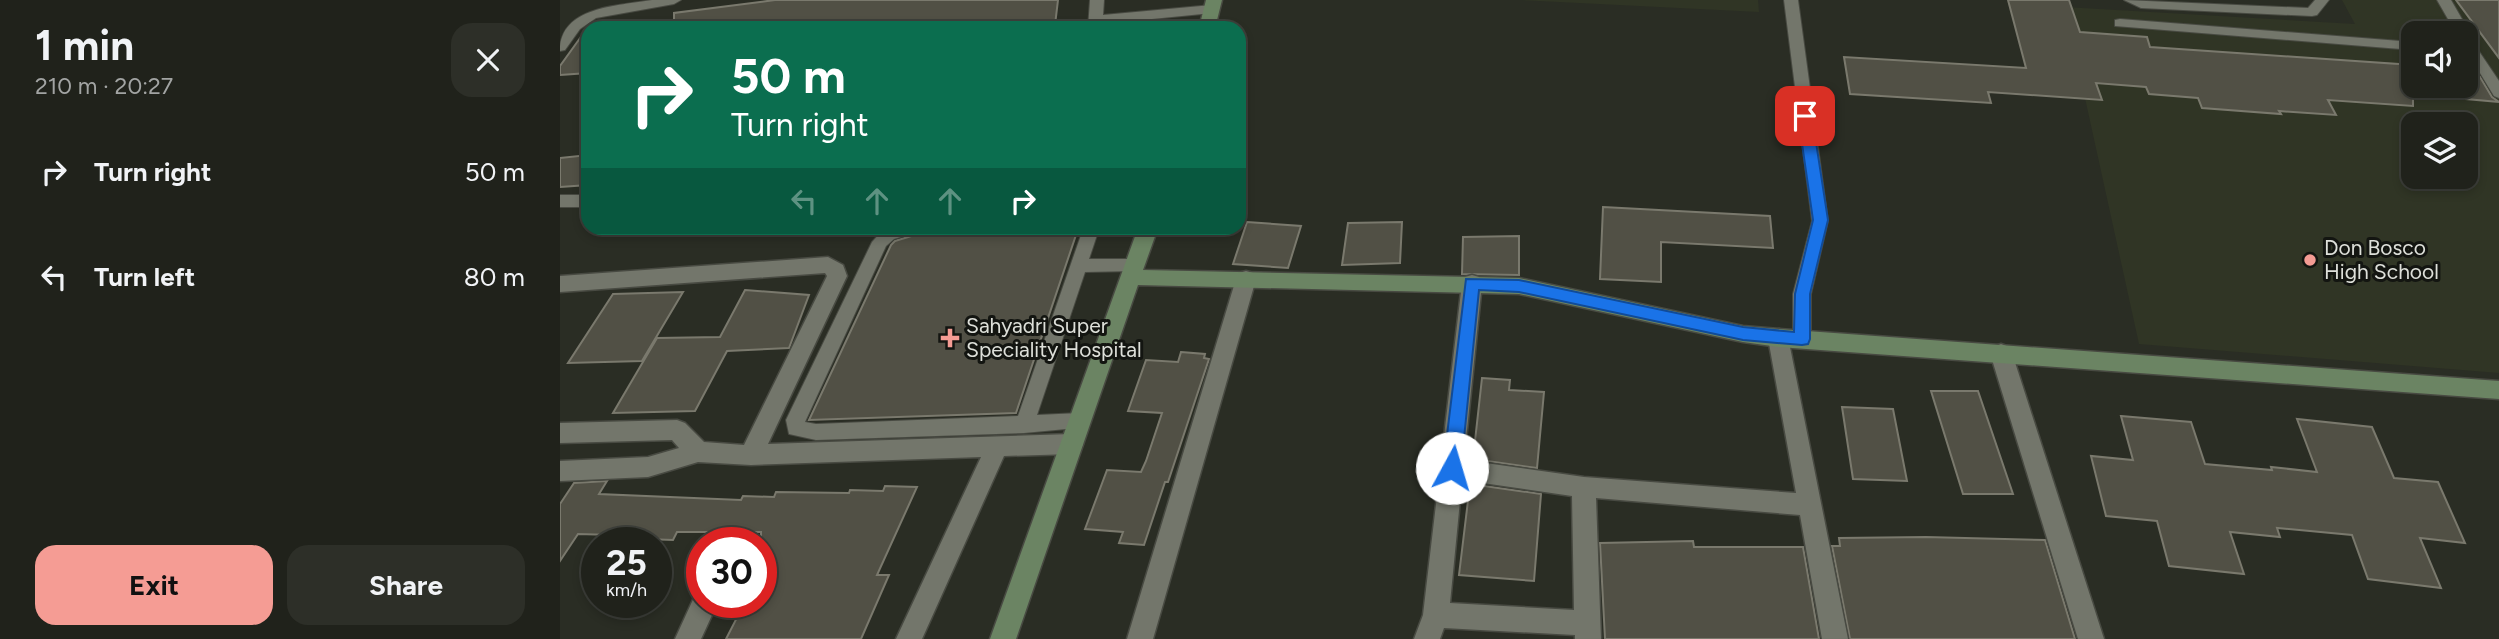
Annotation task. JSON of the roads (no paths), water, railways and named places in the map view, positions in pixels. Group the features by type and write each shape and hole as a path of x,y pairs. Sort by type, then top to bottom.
{"street":[{"path":"1209,21 1213,4"},
{"path":"1003,639 1146,235"},
{"path":"560,284 782,267 828,265 836,270 837,276 751,455"},
{"path":"1133,271 1246,279 1519,286 1743,334 2499,390"},
{"path":"1140,639 1246,279"},
{"path":"1472,283 1432,627 1588,631 1584,487"},
{"path":"1791,339 1808,505 1835,639"},
{"path":"2001,353 2091,639"},
{"path":"560,433 677,430 698,452"},
{"path":"560,471 648,467 698,452 751,455 1072,444"},
{"path":"909,639 996,447"},
{"path":"1452,468 1584,487 1808,505"},
{"path":"688,639 698,618"}],"lane":[{"path":"583,21 592,15 674,0"},
{"path":"1095,21 1097,0"},
{"path":"1791,0 1820,220 1791,339"},
{"path":"2131,0 2141,4 2312,12 2322,0"},
{"path":"2444,0 2456,21"},
{"path":"1113,21 1213,4"},
{"path":"560,47 581,22"},
{"path":"2120,23 2401,45"},
{"path":"2478,62 2499,93"},
{"path":"560,201 581,201"},
{"path":"888,235 880,242 794,420 796,428 816,432 1080,421"},
{"path":"1032,424 1089,235"},
{"path":"1079,266 1133,271"}],"place":[{"name":"Don Bosco High School","path":"2310,260"},
{"name":"Sahyadri Super Speciality Hospital","path":"950,338"}]}
